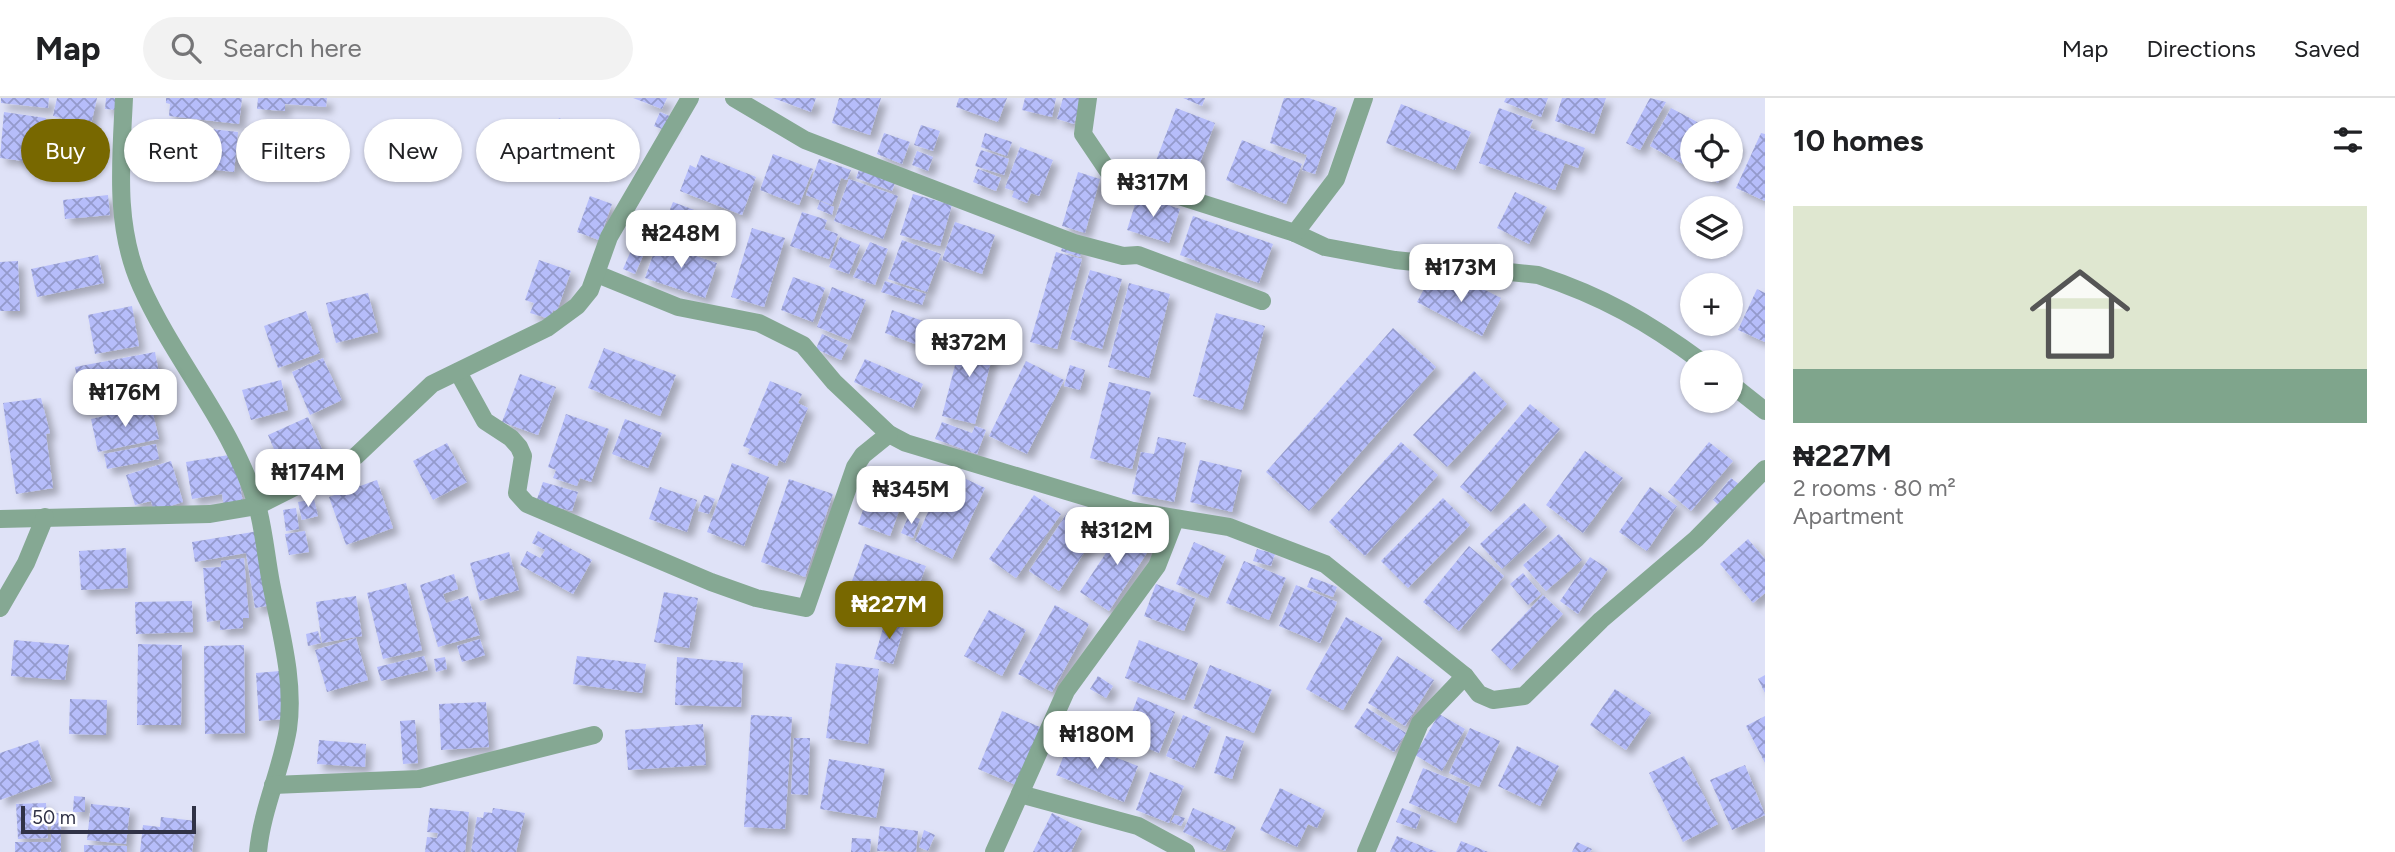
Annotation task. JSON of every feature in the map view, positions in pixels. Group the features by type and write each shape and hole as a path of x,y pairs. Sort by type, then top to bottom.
{"street":[{"path":"124,98 119,184 122,210 140,284 167,337 222,423 257,506 290,699 288,730 258,852"},
{"path":"0,520 210,514 257,506 356,456 432,384 547,328 577,306 590,290 609,237 690,98"},
{"path":"734,98 805,140 1074,243 1124,256 1138,256 1262,301"},
{"path":"1088,98 1083,134 1110,174 1295,233 1349,254 1538,275 1568,283 1646,324 1684,350"},
{"path":"1295,233 1336,179 1364,98"},
{"path":"597,274 678,307 759,323 803,345 834,382 889,434 906,443 1133,511 1229,527 1325,564 1465,676 1479,694 1493,700 1524,696 1601,620 1696,539 1765,469"},
{"path":"458,372 485,421 519,447 523,456 517,493 527,504 711,582 757,598 806,608 855,467 863,455 889,434"},
{"path":"1743,394 1765,411"},
{"path":"0,608 26,563 45,517"},
{"path":"994,852 1066,691 1157,566 1175,520"},
{"path":"1366,852 1420,723 1465,676"},
{"path":"273,785 419,779 594,735"},
{"path":"1020,794 1138,826 1186,852"}],"building":[{"path":"1,98 49,98 48,108 1,103"},
{"path":"57,98 97,98 92,119 62,119 53,116"},
{"path":"106,98 120,98 119,110 105,109"},
{"path":"166,98 242,98 240,119 236,119 236,124 222,122 222,119 169,116 170,104 166,103"},
{"path":"258,98 327,98 326,107 285,104 285,111 257,109"},
{"path":"633,98 667,98 662,109"},
{"path":"773,98 816,98 811,112"},
{"path":"839,98 881,98 870,135 832,123"},
{"path":"959,98 1007,98 998,122 956,107"},
{"path":"1025,98 1056,98 1052,117 1022,110"},
{"path":"1063,98 1082,98 1074,124 1057,119"},
{"path":"1183,98 1205,98 1202,106"},
{"path":"1284,98 1309,98 1337,108 1315,174 1302,170 1307,155 1270,143"},
{"path":"1506,98 1548,98 1541,117 1504,102"},
{"path":"1562,98 1606,98 1594,134 1555,121"},
{"path":"1650,98 1666,102 1640,150 1626,143"},
{"path":"1401,104 1471,132 1455,170 1386,143"},
{"path":"1176,108 1215,123 1190,189 1151,174"},
{"path":"1499,108 1533,120 1530,128 1585,148 1578,168 1565,163 1555,190 1479,163"},
{"path":"1671,108 1692,119 1680,119 1680,162 1650,146"},
{"path":"4,112 46,118 21,119 21,161 0,158"},
{"path":"660,112 672,117 667,131 654,126"},
{"path":"921,125 940,131 933,151 914,145"},
{"path":"222,130 236,132 234,172 222,171"},
{"path":"884,133 910,142 902,164 877,154"},
{"path":"985,133 1012,142 1007,156 981,147"},
{"path":"1761,133 1765,134 1765,201 1736,188 1739,182 1743,182 1743,173"},
{"path":"1242,140 1302,164 1286,204 1226,180"},
{"path":"1020,147 1053,160 1039,196 1031,193 1027,203 1012,197 1014,191 1005,188"},
{"path":"981,150 1009,159 1004,175 975,166"},
{"path":"917,151 933,157 928,171 912,165"},
{"path":"773,154 813,169 799,205 760,190"},
{"path":"701,155 756,177 742,215 680,191 690,165 696,168"},
{"path":"819,159 851,170 847,180 841,178 832,205 806,195"},
{"path":"978,169 1001,178 996,191 973,182"},
{"path":"859,170 895,183 892,191 856,178"},
{"path":"1078,172 1100,179 1085,233 1062,226"},
{"path":"849,179 898,196 883,239 834,221"},
{"path":"1515,192 1547,207 1529,244 1497,228"},
{"path":"913,194 952,205 940,246 900,235"},
{"path":"108,195 110,215 65,219 63,200"},
{"path":"1138,195 1180,209 1169,243 1127,230"},
{"path":"590,196 612,204 599,240 577,232"},
{"path":"820,201 834,207 832,215 817,209"},
{"path":"673,202 724,221 712,255 660,235"},
{"path":"802,212 827,220 824,229 838,234 829,259 790,246"},
{"path":"1193,216 1273,244 1259,283 1180,255"},
{"path":"955,222 995,235 982,274 942,260"},
{"path":"752,228 785,238 764,307 731,297"},
{"path":"640,230 652,235 635,274 623,269"},
{"path":"840,237 860,245 849,274 829,267"},
{"path":"902,240 941,254 927,292 888,279"},
{"path":"870,242 888,249 875,285 853,277"},
{"path":"657,243 717,263 705,298 645,278"},
{"path":"1064,243 1082,249 1080,257 1061,251"},
{"path":"1056,252 1082,259 1057,349 1030,342"},
{"path":"98,255 104,283 37,297 31,269"},
{"path":"539,260 571,271 557,311 553,310 550,319 530,313 534,303 525,300"},
{"path":"18,261 20,311 0,311 0,262"},
{"path":"1090,270 1122,279 1102,349 1070,339"},
{"path":"1431,276 1466,294 1471,283 1501,298 1482,336 1417,302"},
{"path":"793,277 825,288 813,322 781,310"},
{"path":"885,281 926,294 922,305 881,292"},
{"path":"1129,283 1170,294 1149,378 1108,367"},
{"path":"832,287 866,300 850,340 817,327"},
{"path":"1757,289 1765,293 1765,342 1743,332 1743,319"},
{"path":"368,293 378,332 336,343 326,303"},
{"path":"132,306 139,346 95,354 88,315"},
{"path":"892,310 923,321 915,344 885,333"},
{"path":"306,311 320,353 278,368 264,326"},
{"path":"1216,313 1265,326 1242,410 1193,396"},
{"path":"1393,328 1436,367 1309,511 1266,472"},
{"path":"822,334 848,345 841,360 816,349"},
{"path":"963,334 996,342 975,424 942,416"},
{"path":"604,348 676,375 660,416 588,388"},
{"path":"155,352 161,384 81,400 75,367"},
{"path":"323,358 342,400 310,415 292,372"},
{"path":"865,359 923,384 913,408 854,382"},
{"path":"1026,361 1064,380 1027,454 989,436"},
{"path":"1070,365 1085,370 1080,390 1064,386"},
{"path":"1474,371 1507,404 1447,467 1413,435"},
{"path":"520,374 556,387 538,435 502,422"},
{"path":"281,380 288,410 251,420 242,390"},
{"path":"770,381 802,394 798,403 808,408 785,463 779,460 777,466 748,454 750,449 743,446"},
{"path":"1109,382 1151,392 1132,469 1090,458"},
{"path":"41,398 50,433 46,434 53,488 16,494 3,403"},
{"path":"1530,404 1560,429 1491,512 1460,487"},
{"path":"151,405 159,439 98,452 91,419"},
{"path":"566,414 609,429 591,482 580,478 577,486 553,478 556,470 548,467"},
{"path":"308,417 325,456 285,475 268,435"},
{"path":"625,419 662,433 648,468 612,454"},
{"path":"942,422 972,433 975,426 986,430 977,454 935,439"},
{"path":"1158,437 1186,443 1174,502 1132,494 1141,452 1154,454"},
{"path":"1401,442 1438,475 1365,556 1329,522"},
{"path":"1709,442 1733,461 1691,511 1668,492"},
{"path":"447,443 467,482 433,500 413,461"},
{"path":"156,444 159,459 107,469 104,454"},
{"path":"1585,451 1623,478 1583,533 1546,505"},
{"path":"235,454 243,503 224,506 222,494 192,499 186,462"},
{"path":"1200,460 1242,470 1232,512 1190,502"},
{"path":"171,461 183,502 154,511 151,501 135,505 126,475"},
{"path":"732,463 769,477 744,546 707,532"},
{"path":"947,470 985,488 952,559 915,541"},
{"path":"876,474 908,486 890,536 858,524"},
{"path":"1731,478 1740,485 1722,508 1713,500"},
{"path":"789,479 833,494 805,577 761,562"},
{"path":"377,480 393,528 346,545 329,497"},
{"path":"543,482 578,492 572,511 536,502"},
{"path":"660,487 697,500 687,532 649,519"},
{"path":"1650,487 1677,506 1647,551 1619,532"},
{"path":"704,495 715,499 709,514 698,511"},
{"path":"1034,495 1061,514 1016,578 989,559"},
{"path":"1443,498 1470,525 1408,588 1381,561"},
{"path":"314,499 318,516 302,520 298,502"},
{"path":"1524,503 1547,527 1502,569 1480,544"},
{"path":"296,508 299,529 286,531 283,510"},
{"path":"1067,513 1097,533 1059,591 1029,571"},
{"path":"909,515 920,519 913,538 901,533"},
{"path":"1126,523 1154,542 1109,611 1080,592"},
{"path":"259,531 272,605 255,608 246,553 195,562 192,542"},
{"path":"305,531 309,552 289,555 285,534"},
{"path":"538,531 592,560 573,594 520,565 527,551 540,558 545,550 532,543"},
{"path":"1559,534 1582,560 1546,591 1523,565"},
{"path":"1748,539 1765,559 1765,593 1753,603 1720,564"},
{"path":"1194,542 1226,556 1208,598 1176,584"},
{"path":"865,544 926,566 913,602 852,581"},
{"path":"1469,546 1504,576 1459,631 1423,602"},
{"path":"126,548 128,588 81,590 79,551"},
{"path":"1257,549 1275,554 1271,566 1253,561"},
{"path":"509,552 519,590 480,601 470,563"},
{"path":"1590,557 1608,569 1578,614 1560,601"},
{"path":"244,558 249,618 243,618 243,628 220,630 220,620 207,622 203,568 221,567 221,561"},
{"path":"1244,561 1286,578 1269,620 1226,603"},
{"path":"1523,573 1541,594 1528,605 1510,584"},
{"path":"454,574 458,589 443,594 446,603 468,596 480,635 438,647 420,585"},
{"path":"1311,577 1337,587 1333,597 1307,587"},
{"path":"406,583 422,650 383,659 367,593"},
{"path":"1156,584 1196,599 1184,631 1144,616"},
{"path":"1296,585 1337,602 1320,643 1279,626"},
{"path":"664,592 698,598 689,648 654,642"},
{"path":"1543,595 1563,614 1511,670 1491,650"},
{"path":"356,596 362,636 322,643 316,602"},
{"path":"192,601 193,632 136,634 135,602"},
{"path":"1055,605 1089,624 1052,692 1018,674"},
{"path":"989,610 1026,630 1002,676 964,656"},
{"path":"1346,617 1383,638 1343,710 1306,689"},
{"path":"886,618 905,624 893,664 874,659"},
{"path":"318,631 321,643 308,646 306,634"},
{"path":"356,638 368,680 327,692 315,650"},
{"path":"480,639 485,655 462,662 457,646"},
{"path":"14,640 69,645 65,680 11,676"},
{"path":"1139,640 1198,663 1184,700 1125,678"},
{"path":"138,644 182,645 181,725 137,725"},
{"path":"244,645 245,733 205,734 204,646"},
{"path":"424,656 428,670 381,681 377,667"},
{"path":"577,656 646,664 642,693 573,684"},
{"path":"1397,656 1434,680 1405,726 1368,703"},
{"path":"445,657 447,669 436,672 434,659"},
{"path":"677,657 743,663 741,707 675,705"},
{"path":"836,663 879,669 868,744 826,738"},
{"path":"1210,665 1272,690 1254,733 1193,708"},
{"path":"280,671 283,719 259,721 256,673"},
{"path":"1765,675 1765,693 1758,679"},
{"path":"1098,676 1113,686 1106,698 1090,689"},
{"path":"1615,689 1651,713 1626,750 1590,725"},
{"path":"1138,697 1175,712 1159,753 1122,738"},
{"path":"70,699 107,700 106,735 69,734"},
{"path":"486,702 489,747 441,750 439,704"},
{"path":"1367,708 1406,733 1394,752 1354,727"},
{"path":"1002,711 1040,727 1016,785 978,769"},
{"path":"1439,714 1465,729 1442,771 1415,755"},
{"path":"751,715 792,717 785,829 744,827"},
{"path":"1183,715 1211,727 1194,768 1166,756"},
{"path":"1765,716 1765,763 1746,726"},
{"path":"415,720 418,763 403,764 400,721"},
{"path":"703,724 706,765 628,770 625,730"},
{"path":"1470,728 1500,741 1479,787 1449,773"},
{"path":"1226,736 1244,741 1232,779 1214,773"},
{"path":"794,738 810,738 808,795 791,794"},
{"path":"38,740 52,781 0,800 0,753"},
{"path":"319,740 366,744 365,767 317,764"},
{"path":"1070,740 1138,766 1124,802 1056,775"},
{"path":"1517,746 1559,766 1540,806 1498,786"},
{"path":"1684,756 1718,824 1683,842 1649,773"},
{"path":"829,759 885,769 876,818 820,809"},
{"path":"1745,765 1765,815 1732,830 1710,780"},
{"path":"1423,768 1470,787 1456,823 1409,803"},
{"path":"1150,772 1184,786 1169,823 1136,810"},
{"path":"1280,788 1325,810 1317,828 1308,824 1297,847 1260,830"},
{"path":"74,796 85,797 85,812 73,812"},
{"path":"46,803 48,838 18,839 16,804"},
{"path":"91,804 130,808 126,844 87,840"},
{"path":"430,808 469,812 465,852 425,852 427,837 437,838 438,833 427,832"},
{"path":"493,808 525,813 516,852 471,852 477,817 483,818 484,812 492,813"},
{"path":"1193,808 1236,827 1225,851 1183,832"},
{"path":"1402,808 1421,815 1416,829 1396,822"},
{"path":"51,813 61,813 61,852 15,852 15,842 51,842"},
{"path":"1052,813 1082,829 1071,852 1033,852"},
{"path":"1175,815 1185,818 1181,826 1171,822"},
{"path":"161,817 196,821 192,852 140,852 143,825 160,827"},
{"path":"880,826 918,831 916,852 877,851"},
{"path":"924,830 935,835 928,851 919,847"},
{"path":"1397,836 1437,852 1390,852"},
{"path":"852,838 871,839 870,852 851,852"},
{"path":"1461,841 1488,852 1456,852"},
{"path":"1577,842 1592,849 1590,852 1572,852"},
{"path":"84,845 127,846 127,852 84,852"}]}
